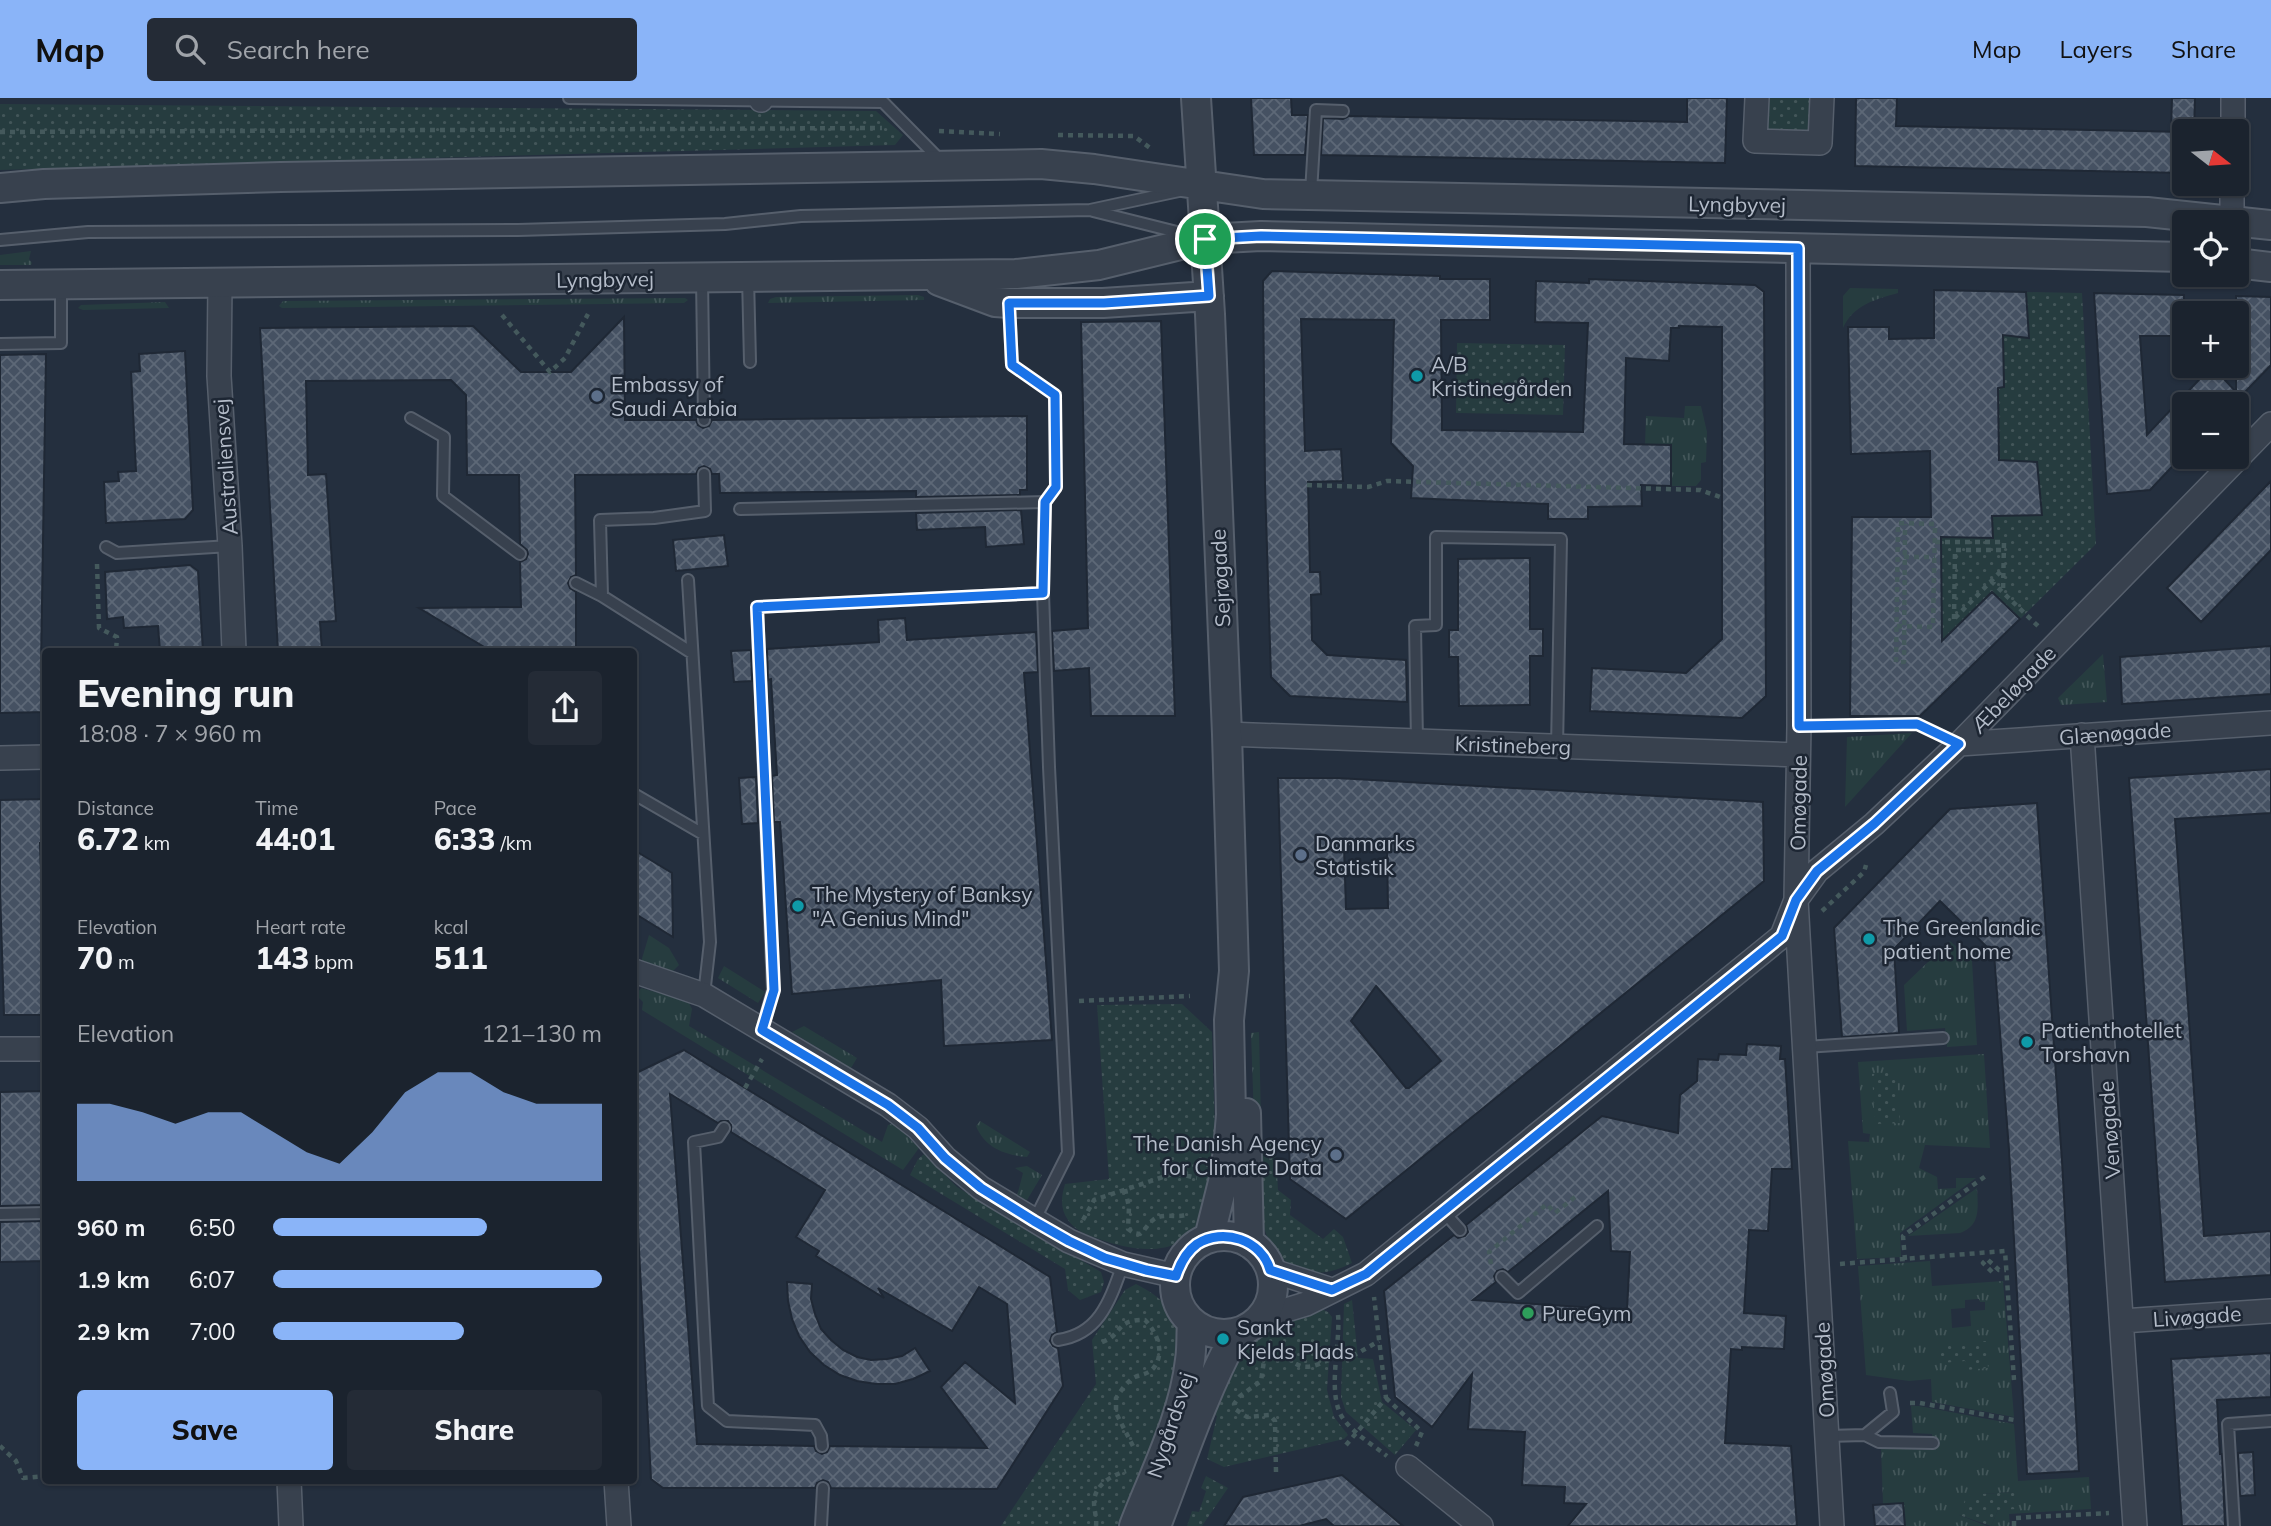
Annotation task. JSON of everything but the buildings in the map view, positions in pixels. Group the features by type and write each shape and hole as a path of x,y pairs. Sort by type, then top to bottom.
{"street":[{"name":"Sejrøgade","path":"1196,98 1209,296 1234,971 1229,1020 1231,1115 1228,1150 1209,1238"},
{"path":"1757,98 1755,141 1820,143 1822,98"},
{"path":"2233,98 2233,119"},
{"name":"Lyngbyvej","path":"0,188 44,184 281,177 1041,164 1094,169 1264,194 2172,214"},
{"name":"Lyngbyvej","path":"2249,222 2271,225"},
{"name":"Lyngbyvej","path":"0,285 1016,274 1099,265 1205,239 1275,236 2172,257"},
{"name":"Omøgade","path":"1798,248 1799,726 1796,900 1832,1526"},
{"path":"2249,264 2271,267"},
{"path":"924,275 995,302 1104,303 1209,296"},
{"name":"Australiensvej","path":"220,283 219,376 234,648"},
{"name":"Æbeløgade","path":"1260,1318 1306,1304 1366,1274 1782,936 1796,900 1817,871 1874,824 1959,744 2271,424"},
{"name":"Glænøgade","path":"1959,744 2271,723"},
{"name":"Kristineberg","path":"1227,734 1798,755"},
{"name":"Venøgade","path":"2082,735 2135,1519"},
{"path":"0,758 42,757"},
{"name":"Sejrøgade","path":"1234,971 1243,1020 1249,1243"},
{"path":"637,972 704,995 888,1105 918,1128 945,1158 981,1188 1034,1221 1088,1251 1123,1264 1176,1276"},
{"path":"0,1049 42,1049"},
{"path":"1236,1237 1249,1243 1260,1252 1273,1278 1272,1293 1266,1311 1253,1325 1236,1333 1212,1332 1192,1322 1178,1301 1176,1276 1180,1264 1197,1244 1209,1238 1236,1237"},
{"path":"1270,1270 1332,1290"},
{"name":"Livøgade","path":"2122,1321 2271,1311"},
{"name":"Nygårdsvej","path":"1134,1526 1187,1380 1191,1359 1192,1322"},
{"name":"Nygårdsvej","path":"1156,1526 1208,1391 1236,1333"},
{"path":"1408,1467 1481,1526"},
{"path":"289,1484 291,1526"},
{"path":"616,1484 619,1526"}],"lane":[{"path":"569,98 883,102 944,165"},
{"path":"1311,195 1316,110 1343,111"},
{"name":"Lyngbyvej","path":"0,240 88,232 518,230 725,224 801,216 1090,210 1202,186"},
{"name":"Lyngbyvej","path":"1090,210 1205,239"},
{"path":"748,277 750,362"},
{"path":"702,278 704,420"},
{"path":"0,344 61,342 61,284"},
{"path":"1009,303 1012,365"},
{"path":"411,418 444,437 443,496 520,554"},
{"path":"602,596 600,520 654,519 705,510 704,474"},
{"path":"740,509 1045,502 1043,593 1068,1153 1034,1221"},
{"path":"1417,741 1415,626 1436,625 1436,537 1561,539 1557,747"},
{"path":"106,547 117,553 230,546"},
{"path":"688,580 710,942 704,995"},
{"path":"576,583 602,596 692,653"},
{"path":"768,1033 774,990 757,607 1043,593"},
{"path":"637,796 703,834"},
{"path":"1805,1047 1943,1038"},
{"path":"724,1128 718,1137 694,1142 708,1406 727,1421 815,1425 821,1436 822,1446"},
{"path":"1443,1211 1460,1230"},
{"path":"0,1214 42,1213"},
{"path":"1498,1276 1518,1293 1597,1226"},
{"path":"1058,1340 1070,1338 1089,1329 1102,1314 1123,1264"},
{"path":"1865,1435 1893,1412 1891,1398"},
{"path":"2234,1526 2228,1424 2271,1421"},
{"path":"1827,1436 1865,1435 1879,1442 1933,1443"},
{"path":"821,1526 823,1488"}],"path":[{"path":"0,132 908,127"},
{"path":"502,315 550,372 565,359 588,314"},
{"path":"1012,365 1055,395 1056,487 1045,502"},
{"path":"1307,485 1368,487 1387,481 1659,489 1700,491 1723,498"},
{"path":"1897,626 1904,626 1933,627 1935,524 1898,523 1896,662 1903,662 1904,626 1905,557 1905,524"},
{"path":"1934,541 2004,542 2003,592"},
{"path":"106,547 96,547 99,628 117,637 116,648"},
{"path":"2003,551 1955,550 1954,619 2003,569"},
{"path":"1898,557 1934,558"},
{"path":"1991,581 2042,630"},
{"path":"1799,726 1917,724 1959,744"},
{"path":"1061,1001 1190,996"},
{"path":"746,1088 768,1033"},
{"path":"1077,1229 1094,1200 1175,1172 1194,1178 1205,1178"},
{"path":"1905,1259 1903,1236 1987,1175"},
{"path":"1194,1178 1196,1185"},
{"path":"1125,1189 1129,1206 1128,1229 1134,1233 1140,1234 1154,1218 1180,1217 1192,1211"},
{"path":"1498,1276 1489,1252 1547,1203 1555,1213 1574,1197"},
{"path":"1818,1265 2005,1251 2014,1380"},
{"path":"1992,1272 1983,1263 1987,1258 1999,1270 2006,1270"},
{"path":"1332,1290 1339,1317 1335,1388 1342,1419 1391,1459 1408,1467 1422,1432 1386,1398 1374,1286"},
{"path":"1100,1343 1109,1340 1122,1324 1133,1319 1145,1320 1157,1337 1159,1354 1155,1366 1144,1376 1134,1378 1116,1398 1116,1413 1136,1454"},
{"path":"1343,1359 1379,1341"},
{"path":"1276,1472 1275,1421 1270,1415 1247,1417 1235,1409 1234,1404 1240,1396 1261,1381 1265,1354 1273,1350 1279,1351 1302,1367 1311,1367 1329,1360"},
{"path":"1346,1444 1386,1398"},
{"path":"1891,1398 2014,1420"},
{"path":"0,1446 16,1461 23,1478 42,1476"},
{"path":"1096,1526 1094,1502 1099,1486 1114,1475 1130,1470"},
{"path":"2014,1526 2014,1518 2135,1519"}],"green space":[{"path":"1761,98 1817,98 1815,136 1759,134"},
{"path":"0,104 876,111 903,135 895,145 0,170"},
{"path":"31,251 31,265 0,265 0,255"},
{"path":"1850,288 1898,289 1898,293 1859,308 1843,328 1843,296"},
{"path":"2026,292 2082,293 2096,544 2020,619 1992,592 1942,642 1941,537 1992,538 1993,516 2042,514 2037,462 1999,460 1998,388 2004,387 2004,348 1992,334 2028,337"},
{"path":"776,297 924,297 924,300 768,303"},
{"path":"688,300 684,303 279,306 283,301"},
{"path":"165,302 169,308 78,308 81,305"},
{"path":"1457,343 1565,345 1563,415 1456,413"},
{"path":"1685,406 1701,406 1707,432 1706,462 1701,463 1701,480 1696,486 1671,486 1671,445 1645,445 1646,416 1684,418"},
{"path":"2103,654 2107,702 2061,705 2058,698"},
{"path":"1912,733 1845,807 1847,737"},
{"path":"649,935 669,948 679,965 673,971 641,962"},
{"path":"1950,941 1972,961 1977,1045 1947,1047 1945,1028 1907,1031 1904,985"},
{"path":"724,966 765,992 758,1003 718,978"},
{"path":"641,988 688,1001 692,1009 689,1026 882,1142 888,1125 891,1124 898,1127 919,1148 903,1170 642,1010 643,1002 637,994"},
{"path":"1182,1004 1212,1032 1217,1166 1214,1187 1202,1217 1194,1231 1184,1240 1157,1249 1112,1244 1074,1227 1065,1216 1062,1203 1065,1184 1109,1179 1097,1005"},
{"path":"804,1026 857,1058 851,1068 792,1032"},
{"path":"1259,1032 1261,1119 1254,1120 1251,1033"},
{"path":"1984,1054 1990,1148 1925,1145 1919,1168 1937,1177 1938,1189 1956,1188 1956,1178 1976,1178 1900,1233 1901,1257 1857,1259 1848,1141 1869,1142 1870,1134 1863,1133 1858,1062"},
{"path":"1897,1072 1900,1123 1875,1124 1872,1074"},
{"path":"980,1121 1030,1152 1027,1157 1004,1152 990,1145 976,1126"},
{"path":"1275,1138 1278,1190 1291,1200 1290,1215 1323,1239 1334,1229 1343,1237 1352,1263 1332,1271 1315,1273 1286,1262 1275,1250 1261,1217 1255,1176 1267,1139"},
{"path":"924,1154 957,1187 1101,1272 1104,1282 1101,1292 1080,1300 1068,1290 1065,1269 910,1175 918,1159"},
{"path":"1027,1166 1042,1175 1027,1200 1017,1196 1023,1173 1015,1168"},
{"path":"1977,1188 1977,1215 1967,1230 1960,1233 1908,1236"},
{"path":"1930,1261 1932,1286 2003,1281 2014,1417 1932,1402 1931,1379 1909,1381 1866,1375 1858,1266","holes":["1979,1299 1980,1302 1985,1302 1985,1310 1970,1311 1971,1326 1952,1328 1951,1309 1965,1308 1965,1300"]},
{"path":"1136,1284 1157,1297 1171,1312 1181,1346 1174,1384 1131,1513 1116,1526 1001,1526 1096,1384 1092,1340 1125,1290"},
{"path":"1352,1300 1358,1358 1373,1359 1382,1402 1416,1430 1395,1455 1346,1412 1341,1397 1344,1304"},
{"path":"1321,1309 1332,1317 1327,1390 1334,1417 1348,1435 1344,1439 1224,1467 1207,1459 1217,1416 1210,1412 1239,1352 1265,1329"},
{"path":"1986,1341 1988,1368 1966,1370 1965,1361 1941,1363 1940,1345"},
{"path":"1911,1406 2014,1424 2018,1481 2089,1477 2091,1509 2009,1514 2010,1526 1991,1526 1998,1510 2015,1492 1982,1494 1982,1502 1959,1515 1987,1526 1905,1526 1902,1503 1883,1504 1881,1448 1933,1450 1932,1434 1913,1433"},
{"path":"1206,1476 1228,1488 1202,1526 1187,1526 1192,1511 1199,1512 1206,1491 1201,1488"},
{"path":"2015,1492 2016,1509 1998,1510 1991,1526 1959,1515 1967,1495 1982,1501 1982,1494"}],"place":[{"name":"A/B Kristinegården","path":"1417,376"},
{"name":"Embassy of Saudi Arabia","path":"597,396"},
{"name":"Danmarks Statistik","path":"1301,855"},
{"name":"The Mystery of Banksy \"A Genius Mind\"","path":"798,906"},
{"name":"The Greenlandic patient home","path":"1869,939"},
{"name":"Patienthotellet Torshavn","path":"2027,1042"},
{"name":"The Danish Agency for Climate Data","path":"1336,1155"},
{"name":"PureGym","path":"1528,1313"},
{"name":"Sankt Kjelds Plads","path":"1223,1339"}],"route":[{"path":"1261,236 1798,248 1799,726 1917,724 1959,744 1874,824 1817,871 1796,900 1782,936 1366,1274 1332,1290 1270,1270 1260,1252 1236,1237 1209,1238 1197,1244 1180,1264 1176,1276 1123,1264 1088,1251 981,1188 945,1158 918,1128 888,1105 762,1030 774,990 757,607 1043,593 1045,502 1056,487 1055,395 1012,365 1009,303 1104,303 1209,296 1205,239 1261,236"}]}
